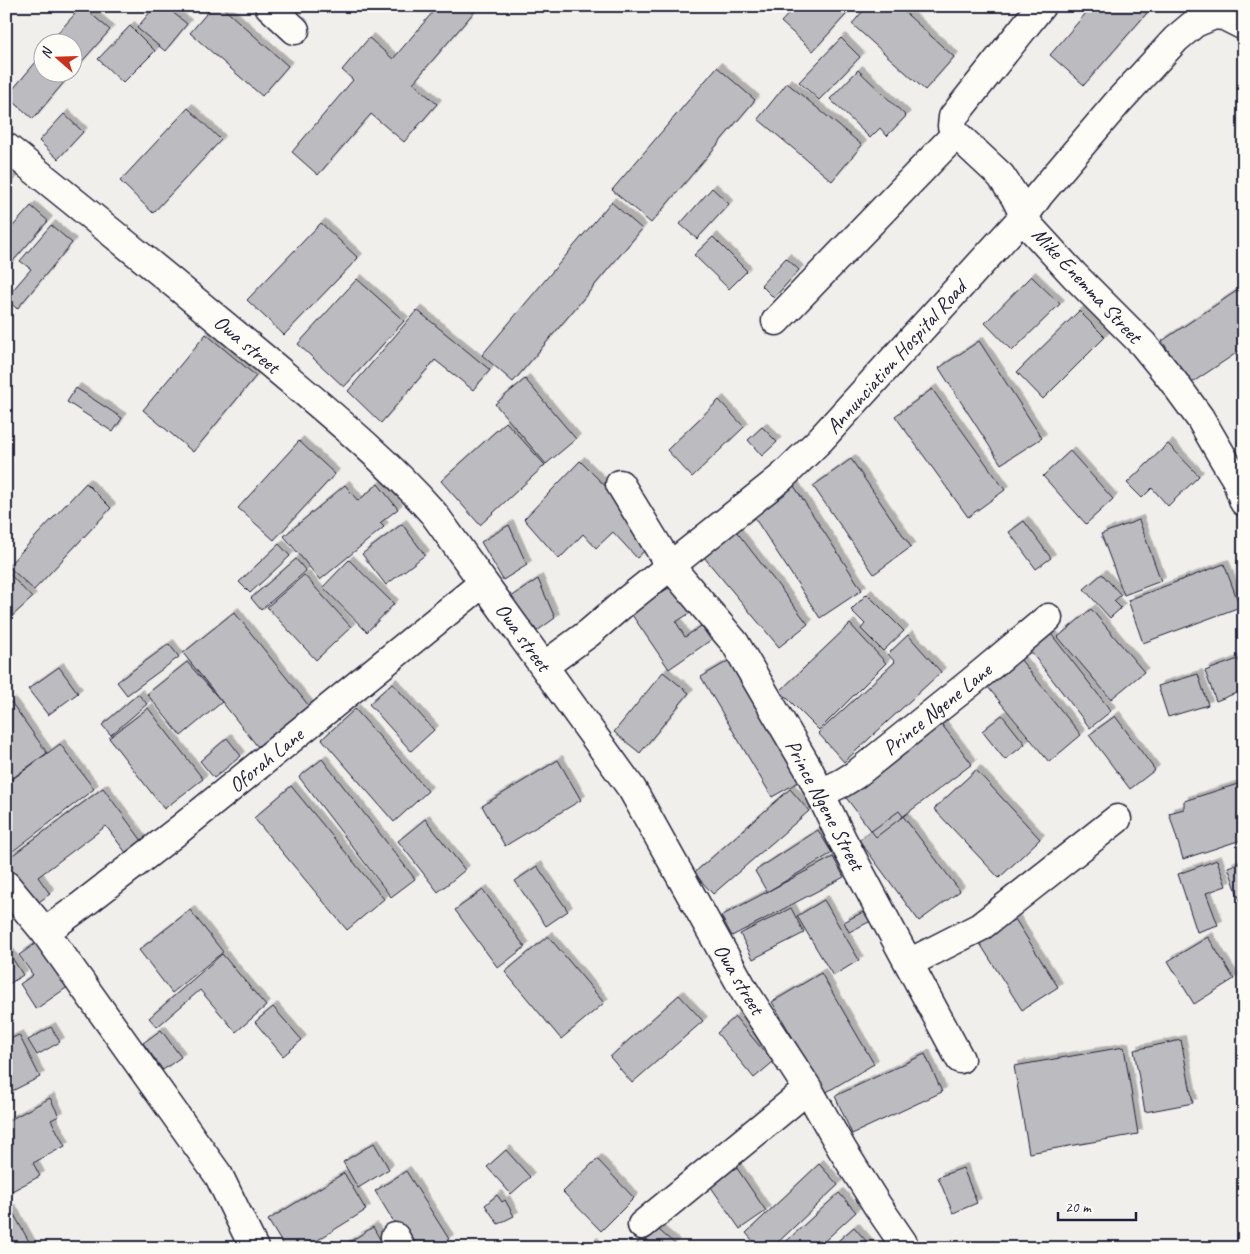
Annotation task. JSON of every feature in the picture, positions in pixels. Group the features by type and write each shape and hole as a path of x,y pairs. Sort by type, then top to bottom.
{"street":[{"path":"269,6 295,30"},
{"path":"776,321 956,134 952,126 953,117 1041,6"},
{"name":"Annunciation Hospital Road","path":"544,666 589,633 782,477 820,440 1026,215 1039,195 1118,102 1176,39 1195,22 1215,10 1244,26"},
{"name":"Mike Enemma Street","path":"956,134 1001,176 1026,215 1030,226 1074,275 1143,344 1173,380 1200,418 1236,479 1244,502"},
{"name":"Owa street","path":"6,148 120,238 237,335 371,450 405,481 434,514 632,789 745,992 808,1089 842,1149 903,1243"},
{"name":"Prince Ngene Street","path":"620,484 670,566 735,642 808,768 842,839 960,1059"},
{"name":"Oforah Lane","path":"45,932 180,829 483,584"},
{"name":"Prince Ngene Lane","path":"821,793 842,784 855,775 1048,618"},
{"path":"909,963 980,927 1117,820"},
{"path":"6,885 45,932 219,1176 254,1248"},
{"path":"642,1225 808,1089"}],"building":[{"path":"82,6 110,30 82,62 82,32 59,32"},
{"path":"155,6 165,6 187,24 165,51 137,28"},
{"path":"213,6 221,6 288,66 262,96 190,33"},
{"path":"438,6 470,6 475,11 413,83 437,104 404,142 371,114 318,175 292,152 353,80 342,70 369,38 393,59"},
{"path":"796,6 854,6 813,51 781,22"},
{"path":"867,6 898,6 954,57 925,90 852,24"},
{"path":"1092,6 1153,6 1084,85 1050,55"},
{"path":"130,26 155,51 123,83 98,59"},
{"path":"841,38 860,57 819,100 799,82"},
{"path":"32,67 32,82 64,82 33,119 7,96"},
{"path":"717,67 755,100 651,223 612,190"},
{"path":"858,70 906,116 887,136 880,128 870,138 830,99"},
{"path":"787,83 862,145 832,181 758,119"},
{"path":"188,108 221,140 153,213 120,181"},
{"path":"64,114 83,132 58,159 39,141"},
{"path":"6,174 14,180 6,188"},
{"path":"712,188 729,204 697,239 680,224"},
{"path":"611,202 642,229 513,382 482,355"},
{"path":"31,206 48,221 7,268 6,234"},
{"path":"321,223 358,258 284,335 247,300"},
{"path":"51,225 72,243 17,309 6,298 31,269 20,261"},
{"path":"713,237 747,271 729,289 694,255"},
{"path":"786,258 799,270 774,298 761,285"},
{"path":"1031,276 1060,304 1012,351 985,323"},
{"path":"357,279 404,321 344,387 298,344"},
{"path":"1244,286 1244,348 1190,384 1162,341"},
{"path":"417,310 490,370 473,390 435,360 381,423 348,391"},
{"path":"1079,311 1105,337 1043,399 1017,372"},
{"path":"206,334 256,376 193,452 143,410"},
{"path":"979,341 1042,438 1001,464 939,368"},
{"path":"525,379 576,439 546,464 495,404"},
{"path":"76,388 122,418 113,432 67,402"},
{"path":"932,389 1005,490 968,517 895,416"},
{"path":"719,400 744,427 692,477 667,450"},
{"path":"506,422 545,465 480,525 441,481"},
{"path":"762,427 777,442 762,456 748,440"},
{"path":"299,441 335,474 274,540 238,508"},
{"path":"1168,444 1199,476 1168,506 1152,488 1142,498 1127,483"},
{"path":"1070,451 1113,499 1086,524 1043,476"},
{"path":"851,459 911,547 874,574 813,486"},
{"path":"580,461 658,538 637,558 613,532 596,548 583,534 559,559 524,519"},
{"path":"86,483 111,508 34,590 8,566"},
{"path":"378,484 398,509 380,523 384,527 320,580 284,536 345,485 358,501"},
{"path":"794,486 862,590 820,618 752,514"},
{"path":"1139,520 1161,581 1124,595 1101,534"},
{"path":"1024,521 1051,558 1036,569 1009,532"},
{"path":"402,524 425,555 386,585 362,554"},
{"path":"509,525 527,565 503,580 481,542"},
{"path":"736,531 808,624 779,647 703,556"},
{"path":"279,544 290,556 250,593 239,582"},
{"path":"296,559 306,571 261,610 251,598"},
{"path":"349,560 394,604 367,632 323,587"},
{"path":"1224,564 1240,607 1143,643 1128,600"},
{"path":"6,570 32,598 8,620 6,619"},
{"path":"1102,574 1121,595 1114,601 1121,608 1110,618 1084,589"},
{"path":"304,575 351,627 316,660 267,607"},
{"path":"538,579 555,618 537,631 511,597"},
{"path":"672,586 690,613 676,622 685,637 701,626 711,640 669,669 630,612"},
{"path":"867,594 904,631 883,651 861,629 865,624 851,610"},
{"path":"1091,609 1144,672 1111,699 1058,637"},
{"path":"234,612 309,706 258,747 183,653"},
{"path":"850,624 886,663 819,730 780,691"},
{"path":"1048,630 1111,711 1090,728 1027,647"},
{"path":"908,635 941,672 844,762 818,733 895,662 888,654"},
{"path":"169,644 179,657 127,695 117,682"},
{"path":"1020,659 1081,735 1049,762 987,686"},
{"path":"1238,659 1244,674 1244,690 1216,701 1205,671"},
{"path":"730,660 802,780 772,797 701,677"},
{"path":"187,662 222,702 181,736 147,694"},
{"path":"59,667 78,693 48,715 28,689"},
{"path":"663,672 689,693 640,753 614,732"},
{"path":"1198,674 1208,705 1168,717 1158,686"},
{"path":"392,683 434,730 411,751 369,704"},
{"path":"138,694 147,704 111,735 102,725"},
{"path":"11,702 47,753 6,783 6,706"},
{"path":"148,708 203,779 164,809 109,738"},
{"path":"355,709 428,791 394,822 322,739"},
{"path":"1002,715 1025,744 1005,760 982,731"},
{"path":"1115,716 1155,770 1130,789 1089,735"},
{"path":"936,717 972,764 876,837 841,791"},
{"path":"227,738 241,756 214,778 200,761"},
{"path":"60,744 94,789 13,851 6,841 6,784"},
{"path":"322,759 415,879 391,897 299,777"},
{"path":"558,760 581,800 505,846 482,806"},
{"path":"976,770 1040,839 999,878 934,809"},
{"path":"1244,782 1244,839 1183,859 1169,813 1184,809 1184,801"},
{"path":"291,786 384,899 347,930 254,818"},
{"path":"103,788 145,845 129,857 106,826 38,877 50,894 36,904 6,865 6,860"},
{"path":"790,789 809,811 713,894 694,873"},
{"path":"899,811 960,891 919,921 859,840"},
{"path":"425,819 465,870 438,892 398,841"},
{"path":"818,830 832,853 767,892 755,871"},
{"path":"833,857 844,877 732,936 721,916"},
{"path":"1217,860 1226,886 1206,893 1218,925 1197,932 1178,874"},
{"path":"1244,861 1244,912 1228,867"},
{"path":"537,866 568,911 546,926 515,881"},
{"path":"483,890 525,947 498,968 455,910"},
{"path":"824,900 859,960 833,976 797,916"},
{"path":"791,908 804,933 753,959 740,934"},
{"path":"190,910 223,952 172,993 139,950"},
{"path":"863,912 871,921 849,932 844,922"},
{"path":"1015,919 1058,987 1022,1010 979,942"},
{"path":"548,936 604,1003 561,1039 505,972"},
{"path":"1208,937 1234,979 1194,1004 1168,961"},
{"path":"39,941 69,986 36,1009 20,984 33,975 19,955"},
{"path":"9,953 23,975 6,986 6,955"},
{"path":"222,954 266,1006 236,1032 200,990 157,1027 149,1018"},
{"path":"821,973 874,1064 825,1093 772,1002"},
{"path":"679,995 703,1021 632,1083 610,1057"},
{"path":"273,1007 302,1040 283,1056 255,1022"},
{"path":"735,1017 773,1062 754,1078 717,1033"},
{"path":"51,1027 60,1042 37,1055 28,1040"},
{"path":"161,1030 181,1057 163,1070 143,1043"},
{"path":"19,1035 40,1077 6,1094 6,1041"},
{"path":"1181,1040 1193,1103 1145,1112 1134,1050"},
{"path":"1124,1047 1138,1134 1029,1153 1014,1066"},
{"path":"925,1054 942,1092 852,1134 835,1096"},
{"path":"50,1098 59,1116 51,1120 65,1146 33,1163 40,1176 12,1191 6,1180 6,1122"},
{"path":"374,1143 389,1169 358,1188 343,1162"},
{"path":"506,1150 530,1177 511,1194 487,1167"},
{"path":"730,1158 766,1211 740,1229 704,1177"},
{"path":"597,1159 634,1198 601,1231 563,1192"},
{"path":"819,1164 838,1185 772,1248 759,1248 746,1233"},
{"path":"963,1168 977,1203 953,1213 938,1177"},
{"path":"406,1171 449,1239 435,1248 410,1248 375,1191"},
{"path":"344,1173 366,1210 305,1248 285,1248 268,1220"},
{"path":"839,1193 856,1212 817,1248 779,1248"},
{"path":"497,1195 502,1202 505,1200 514,1216 498,1224 485,1205"},
{"path":"11,1209 32,1247 6,1248 6,1212"},
{"path":"653,1225 675,1244 671,1248 633,1248"},
{"path":"373,1227 385,1248 340,1248"},
{"path":"854,1227 872,1248 830,1248"},
{"path":"593,1242 597,1248 586,1248"}]}
